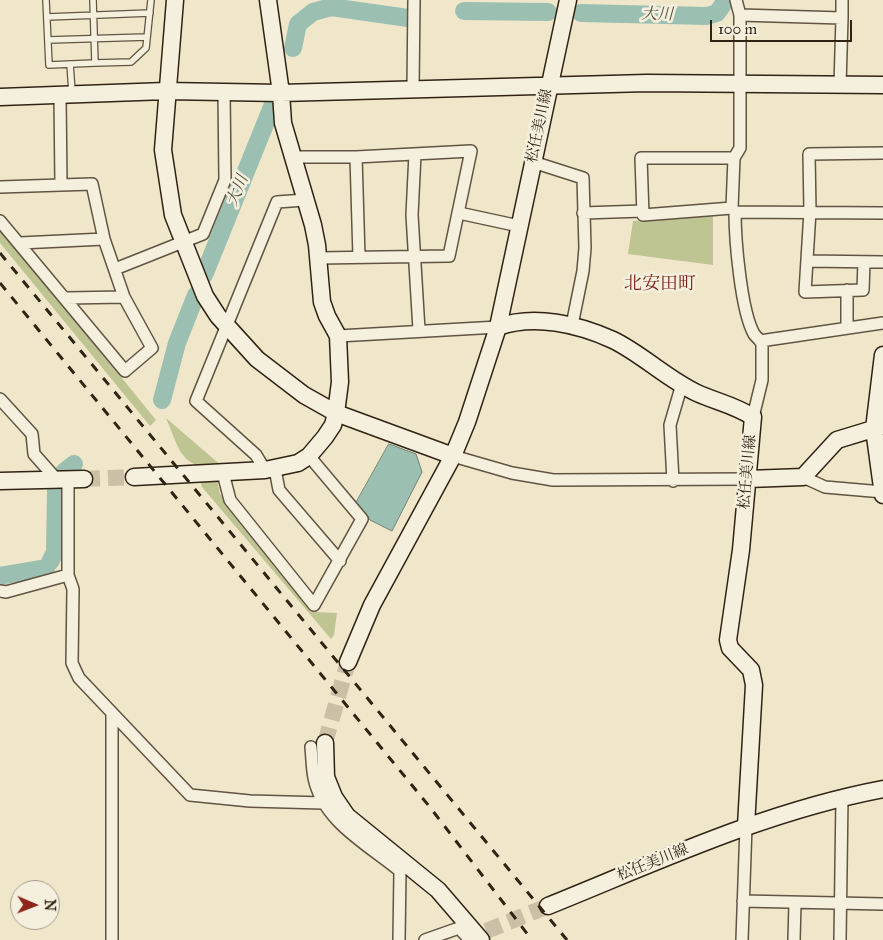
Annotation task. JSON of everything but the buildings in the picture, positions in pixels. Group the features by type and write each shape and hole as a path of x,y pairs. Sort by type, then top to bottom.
{"street":[{"path":"174,0 163,150 173,215 183,243 205,296 227,326 257,359 304,395 336,413 453,456 512,473 553,480 673,481 803,477 825,487 883,493 879,427 883,355"},
{"path":"134,477 270,470 298,463 309,456 333,425 340,382 338,336 326,316 322,302 318,258 312,224 283,124 281,93 268,0"},
{"path":"413,88 414,0"},
{"name":"松任美川線","path":"498,327 568,0"},
{"path":"736,0 740,14 741,84 740,148 734,158 733,210 735,239 747,310 754,335 760,341 763,360 762,380 753,417"},
{"path":"840,85 842,0"},
{"path":"740,14 842,18"},
{"path":"0,97 166,91 281,93 647,83 883,85"},
{"path":"114,269 203,234 225,180 224,92"},
{"path":"61,185 66,96"},
{"path":"294,157 356,157 471,152 460,213 449,256 318,258"},
{"path":"864,262 863,290 805,292 810,211 809,154 883,152"},
{"path":"416,154 412,215 416,256 419,330"},
{"path":"356,157 359,257"},
{"path":"734,158 641,158 643,215 733,210 883,213"},
{"path":"533,162 583,178 585,248 583,271 572,325"},
{"path":"0,187 92,184 104,240 124,297 152,348 125,371 0,221"},
{"path":"305,200 277,202 196,401 270,470 279,490 340,562"},
{"path":"583,213 643,211"},
{"path":"460,213 519,226"},
{"path":"20,243 104,240"},
{"path":"807,261 883,262"},
{"path":"847,290 847,327"},
{"path":"66,298 124,297"},
{"name":"松任美川線","path":"498,327 515,321 572,325 613,340 697,393 735,406 753,417 748,479 728,640 730,648 751,670 754,685 746,826 548,906"},
{"path":"760,341 883,323"},
{"path":"338,336 498,327 467,422 453,456 372,605 348,662"},
{"path":"673,481 670,425 682,384"},
{"path":"0,399 32,434 34,454 70,479"},
{"path":"803,477 837,440 879,427"},
{"path":"223,473 230,500 314,604 340,562 362,520 309,456"},
{"path":"0,481 70,479"},
{"path":"70,479 68,575 73,589 72,663 80,678 112,715 118,716 190,795 250,801 323,803"},
{"path":"0,591 68,575"},
{"path":"112,715 112,940"},
{"path":"318,745 314,779 323,803 351,834 400,871 399,940"},
{"path":"318,745 326,777 334,797 348,816 438,890 481,940"},
{"path":"742,940 746,826 842,797 883,790"},
{"path":"840,940 842,797"},
{"path":"743,901 883,904"},
{"path":"794,940 795,903"},
{"path":"425,940 460,928 470,940"}],"lane":[{"path":"46,0 48,65 131,62 146,48 151,0"},
{"path":"93,0 95,63"},
{"path":"47,17 150,13"},
{"path":"48,40 147,37"},
{"path":"66,96 70,64"}],"green space":[{"path":"713,214 713,265 628,254 633,221"},
{"path":"0,228 156,420 150,426 0,243"},
{"path":"166,418 223,467 198,466 190,462 179,449"},
{"path":"199,478 217,478 220,494 315,612 337,613 334,635 331,639 202,487"}],"shaded area":[{"path":"389,444 416,454 422,472 392,531 370,520 356,503"}],"waterway":[{"name":"大川","path":"581,13 707,16 717,13 726,0"},
{"name":"大川","path":"293,48 298,24 313,12 331,7 408,18"},
{"name":"大川","path":"464,11 548,12"},
{"name":"大川","path":"204,275 272,107"},
{"name":"大川","path":"162,400 177,343 196,295"},
{"name":"大川","path":"64,472 74,464"},
{"name":"大川","path":"50,562 55,552 56,490"},
{"name":"大川","path":"0,576 46,568"}],"tunnel":[{"path":"84,479 134,477"},
{"path":"325,743 348,662"},
{"path":"464,940 548,906"}],"railway":[{"path":"0,253 567,940"},
{"path":"0,283 429,806 532,940"}],"district":[{"name":"北安田町","path":"660,285"}]}
